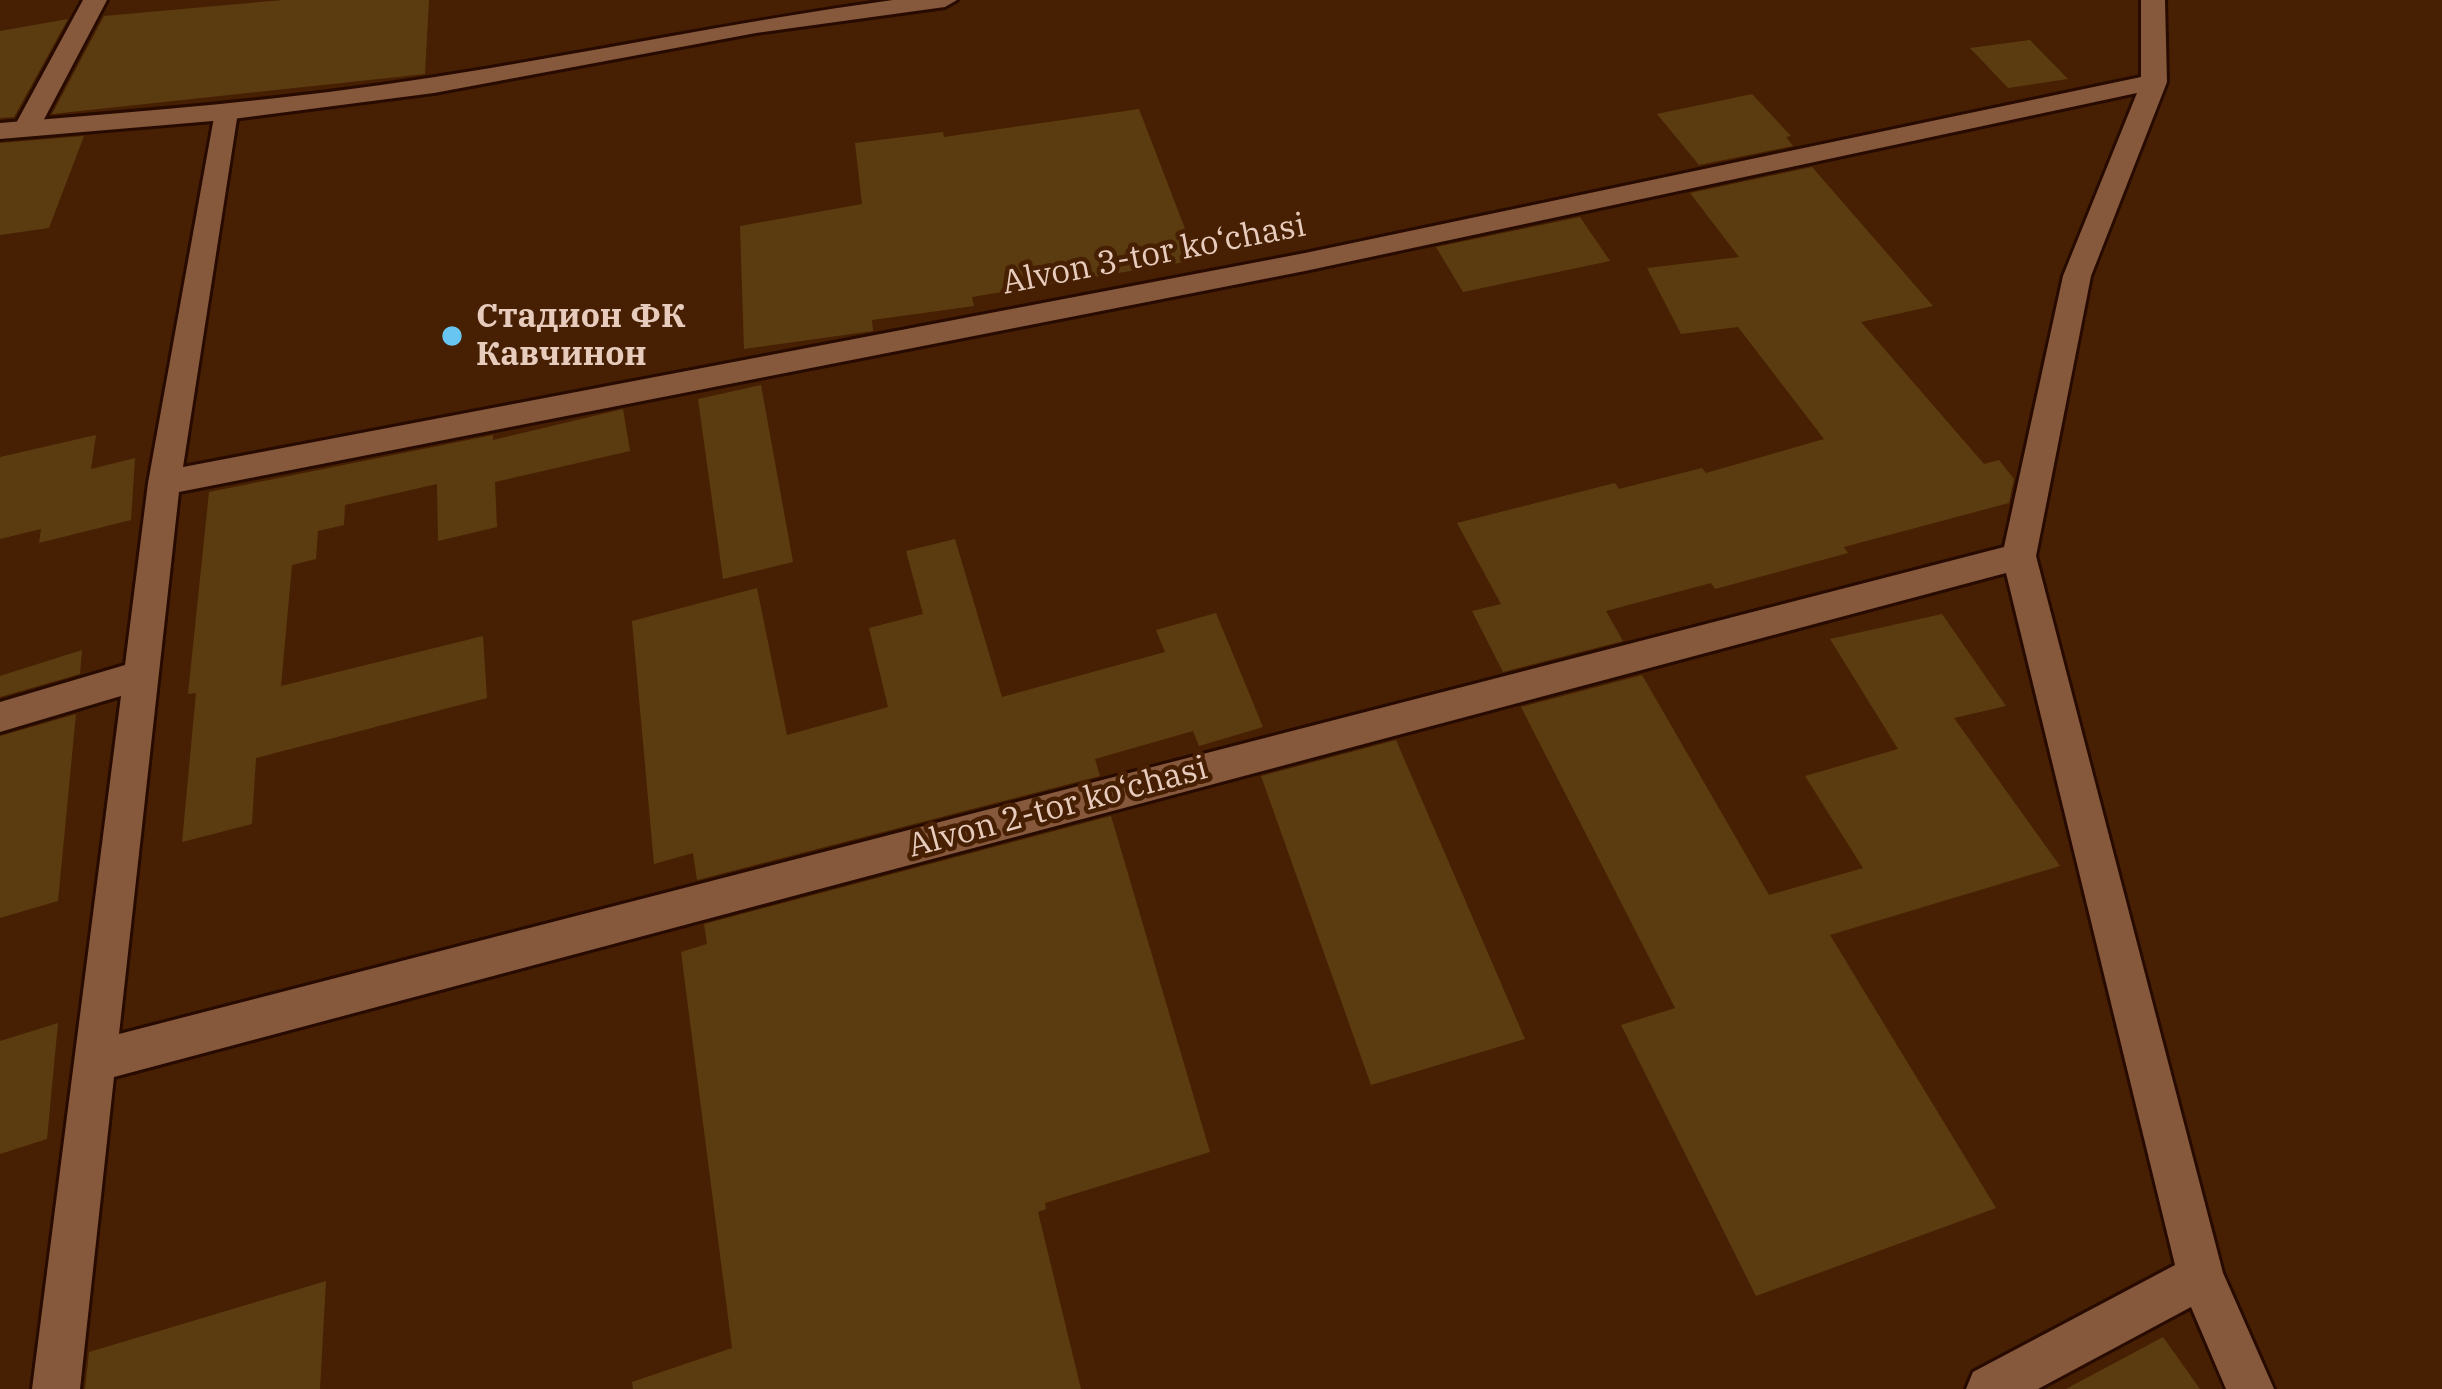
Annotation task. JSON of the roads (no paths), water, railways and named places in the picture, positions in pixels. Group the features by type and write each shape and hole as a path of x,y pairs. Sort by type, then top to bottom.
{"street":[{"path":"27,127 95,0"},
{"path":"0,131 225,112 434,86 756,26 945,0"},
{"path":"2153,0 2154,82 2077,276 2019,556 2201,1276 2250,1389"},
{"name":"Alvon 3-tor ko‘chasi","path":"164,483 1305,262 2154,82"},
{"path":"56,1389 164,483 225,112"},
{"name":"Alvon 2-tor ko‘chasi","path":"97,1061 2019,556"},
{"path":"0,717 142,675"},
{"path":"1990,1389 2201,1276"}],"place":[{"name":"Стадион ФК Кавчинон","path":"452,336"}]}
